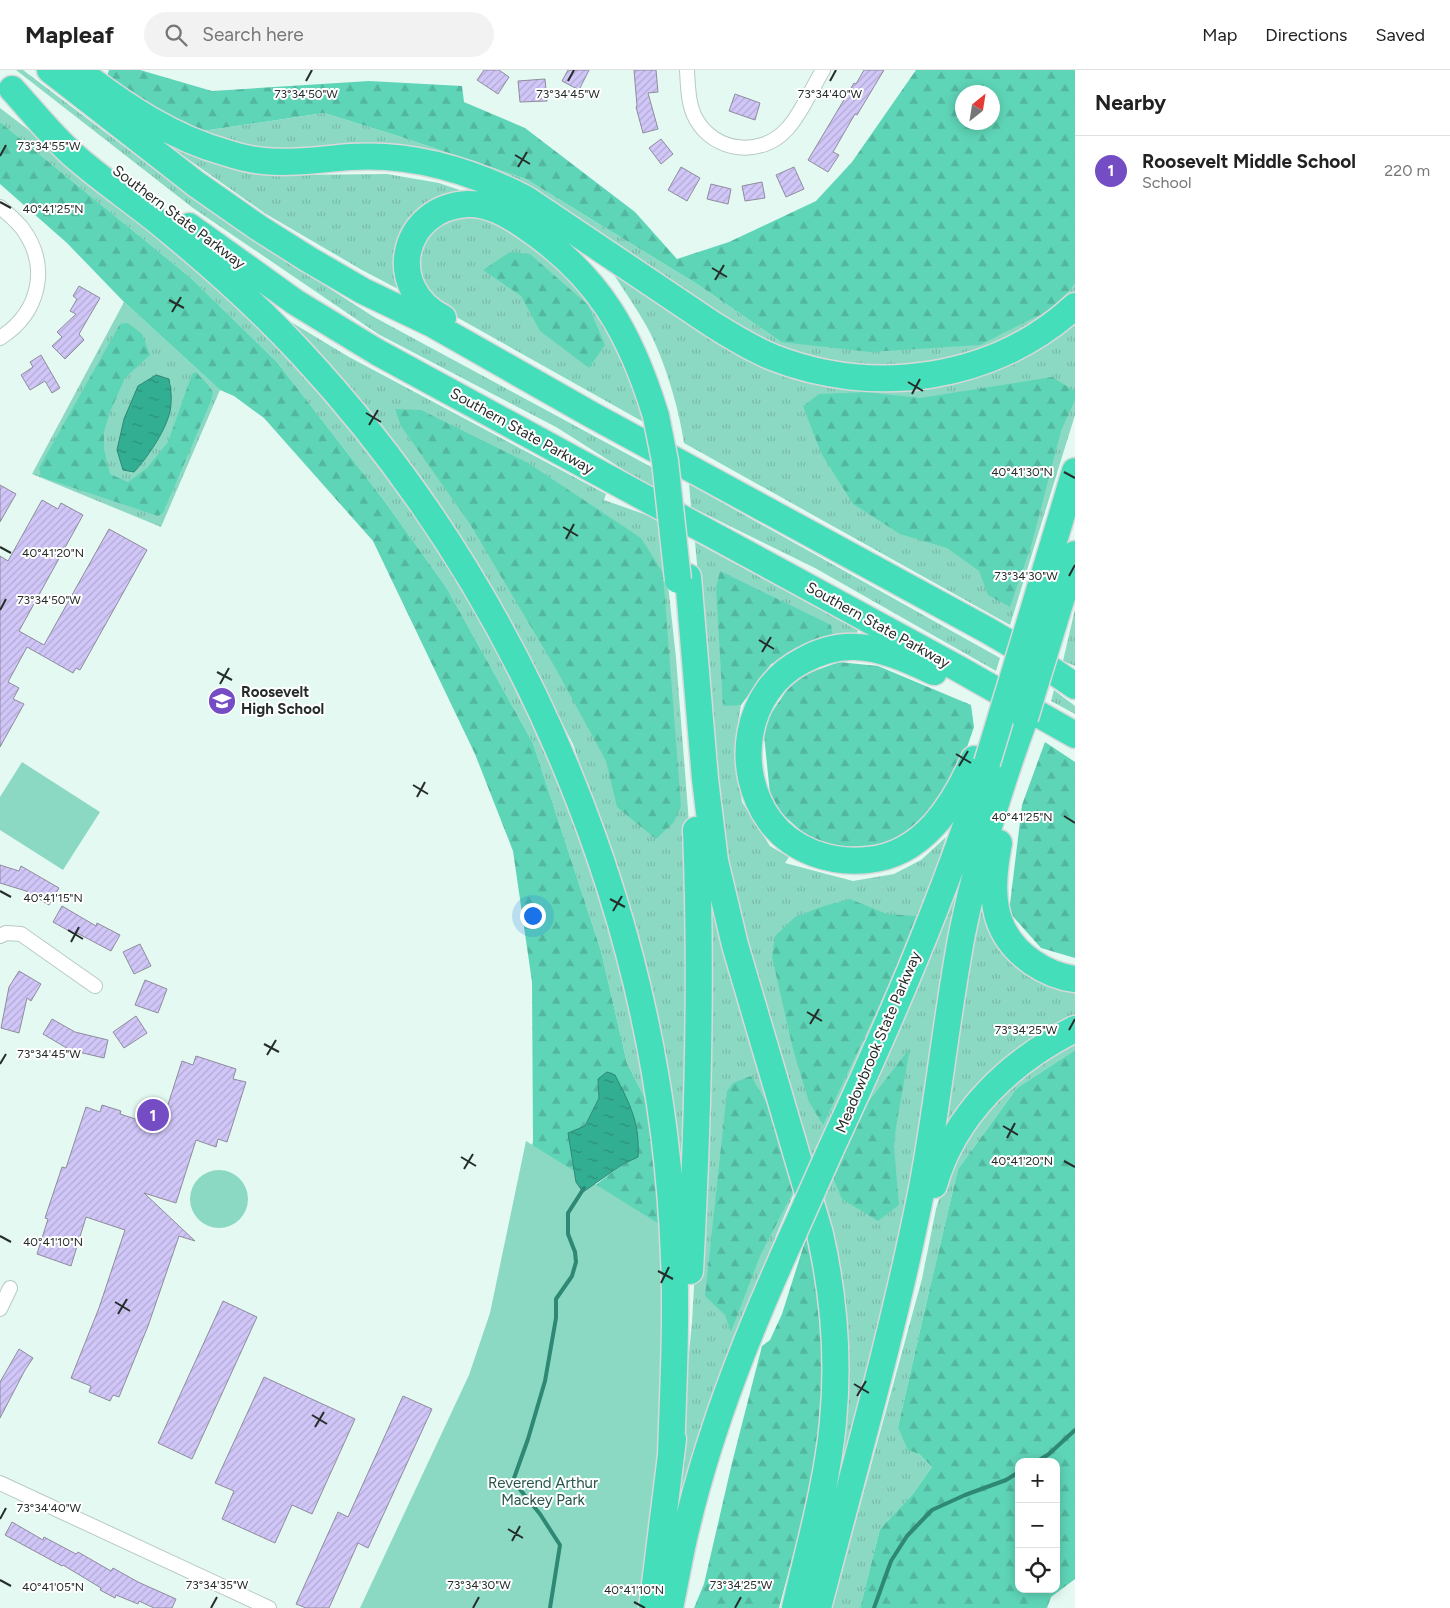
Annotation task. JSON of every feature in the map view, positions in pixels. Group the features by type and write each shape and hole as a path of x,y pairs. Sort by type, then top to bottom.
{"highway":[{"path":"50,70 196,184 267,233 363,291 432,324 592,415 987,630 1028,654 1075,686"},
{"path":"78,70 122,103 163,129 214,150 297,168 381,169 416,173 474,188 506,202 524,212 559,237 580,256 616,298 637,335 646,356 679,489 695,792 699,1001 694,1180 681,1388 652,1608"},
{"path":"6,85 75,157 173,233 244,296 300,352 347,405 403,477 446,540 504,637 537,703 577,795 602,864 630,960 651,1058 668,1174 674,1254 675,1347 671,1456"},
{"name":"Southern State Parkway","path":"6,85 218,248 336,328 396,363 934,655 1067,730"},
{"path":"264,161 387,157 438,164 477,176 526,199 712,324 759,351 789,363 840,376 898,379 939,374 976,364 1027,341 1075,306"},
{"path":"592,415 519,360 438,316 417,297 412,289 408,270 408,251 414,236 431,216 449,207 459,205 469,204 490,207 523,225 564,257 590,283 619,324 662,417"},
{"name":"Meadowbrook State Parkway","path":"989,763 1025,718 1075,471"},
{"name":"Meadowbrook State Parkway","path":"670,1608 687,1526 714,1434 743,1353 794,1232 924,937 989,763 1010,690 1050,594 1075,554"},
{"path":"683,578 715,861 731,930 820,1234 834,1314 836,1359 833,1423 818,1511 795,1608"},
{"path":"989,763 961,787 944,814 916,842 884,857 847,861 823,856 798,846 771,822 758,800 752,782 748,746 755,714 769,687 796,664 819,653 843,647 866,648 893,655 1067,730"},
{"path":"1025,718 996,864 993,891 996,913 1008,938 1027,958 1057,975 1075,979"},
{"name":"Meadowbrook State Parkway","path":"818,1608 902,1282 930,1140 962,936 977,868 999,790 989,763"},
{"path":"902,1282 942,1161 961,1127 983,1097 1013,1068 1047,1044 1075,1029"}],"street":[{"path":"687,70 691,105 696,119 707,133 725,145 739,148 752,148 773,141 787,130 823,70"},
{"path":"0,207 22,229 34,252 38,266 38,285 32,306 16,327 1,338"},
{"path":"0,936 6,933 21,934 95,986"},
{"path":"0,1310 10,1288"},
{"path":"0,1483 269,1608"}],"green space":[{"path":"16,70 23,70 158,172 239,230 374,317 655,469 657,491 556,427 378,334 193,208"},
{"path":"109,70 140,70 212,91 369,81 462,86 464,102 525,128 635,212 677,259 729,242 816,201 852,162 916,70 1075,70 1075,284 1055,307 980,345 870,352 781,342 700,286 526,179 324,113 196,132 106,80"},
{"path":"0,108 110,192 313,373 484,613 590,843 655,1118 627,1063 601,951 533,743 446,587 383,499 277,362 191,278 0,122"},
{"path":"324,113 526,179 700,286 781,342 1055,307 1075,284 1075,298 992,352 885,373 809,363 751,340 498,180 258,150 196,132"},
{"path":"0,122 191,278 277,362 383,499 446,587 533,743 601,951 627,1063 655,1118 667,1219 499,1316 533,1141 532,982 513,851 475,754 373,541 264,418 234,396 220,390 124,302 67,243 0,184","holes":["598,1079 638,1157 623,1164 590,1189 585,1126 599,1098"]},
{"path":"165,143 294,175 387,174 439,183 477,196 432,208 403,286 398,289 266,214"},
{"path":"454,215 484,215 560,263 623,348 647,424 435,305 417,280 416,252 431,227"},
{"path":"510,252 530,254 588,305 605,345 589,368 540,331 521,296 483,270"},
{"path":"620,271 696,321 886,388 1075,316 1075,415 1010,625 684,443 675,399 665,368 647,327 614,275"},
{"path":"124,302 220,390 161,527 32,474"},
{"path":"291,322 349,357 606,494 604,500 661,520 676,658 689,823 685,1205 622,886 573,744 483,572 389,435 288,326"},
{"path":"128,323 142,334 150,355 125,378 110,412 104,432 104,449 110,474 128,482 147,468 168,442 192,374 196,372 213,392 211,401 163,513 158,516 41,477 39,468 120,324"},
{"path":"1052,377 1075,391 1075,400 1061,431 1032,543 1010,607 988,595 979,571 947,548 900,534 853,504 821,453 803,406 819,394 867,392 920,398"},
{"path":"395,409 421,410 528,463 641,538 663,573 681,806 674,822 656,839 617,807 606,761 556,669 470,524 401,426"},
{"path":"689,484 1000,658 996,671 815,568 691,507"},
{"path":"695,542 858,630 856,636 833,637 771,664 741,705 735,743 742,802 770,846 789,857 785,863 853,881 894,874 921,860 946,837 927,900 923,899 918,924 811,1159 741,919 726,847 711,717"},
{"path":"720,571 831,625 833,637 771,664 741,705 723,706 716,588"},
{"path":"1075,609 1075,666 1063,661"},
{"path":"839,662 878,666 971,705 974,727 957,776 928,812 898,844 864,852 811,840 771,804 763,725 795,678"},
{"path":"1054,690 1075,706 1075,714 1051,701"},
{"path":"1045,742 1075,762 1075,958 1041,948 1009,912 1022,805"},
{"path":"22,762 100,812 63,870 0,830 0,797"},
{"path":"981,824 921,1155 829,1540 832,1237 823,1189 957,890"},
{"path":"705,848 800,1179 740,1326 664,1608 692,1322 700,1181"},
{"path":"984,879 993,922 1075,985 1075,1023 944,1143 944,1109"},
{"path":"850,899 887,914 916,916 890,983 823,1125 809,1102 793,1049 772,957 775,936 795,917"},
{"path":"1075,1041 1075,1050 1017,1088 958,1169 898,1427 932,1467 912,1495 880,1529 860,1608 832,1608 922,1279 936,1209 953,1155 996,1097 1042,1058"},
{"path":"910,1048 894,1147 899,1205 878,1221 842,1199 833,1178 869,1101"},
{"path":"1075,1050 1075,1579 1060,1590 1060,1458 1015,1458 1015,1593 1056,1593 1051,1597 1047,1608 860,1608 880,1529 912,1495 932,1467 919,1454 908,1450 898,1427 958,1169 1017,1088"},
{"path":"751,1076 766,1102 791,1169 795,1188 760,1256 731,1332 725,1315 705,1296 727,1091 733,1083"},
{"name":"Reverend Arthur Mackey Park","path":"526,1141 664,1227 660,1493 639,1608 360,1608 469,1375 490,1313"},
{"path":"219,1170 230,1172 243,1183 248,1199 246,1210 235,1223 219,1228 208,1226 195,1215 190,1199 192,1188 203,1175"},
{"path":"807,1235 815,1272 824,1373 815,1472 779,1608 694,1608 704,1584 762,1346 770,1340 782,1314"}],"water":[{"path":"156,375 169,379 171,400 167,421 152,449 134,472 123,470 117,450 124,419 138,386"},
{"path":"607,1072 615,1075 633,1114 636,1124 638,1157 623,1164 583,1192 576,1182 568,1133 585,1126 599,1098 598,1079"}],"building":[{"path":"484,70 499,70 509,77 498,94 477,80"},
{"path":"568,70 589,70 579,90 562,81"},
{"path":"634,70 656,70 658,92 648,93 658,129 643,133 636,107"},
{"path":"864,70 884,70 833,152 839,155 828,172 808,160 854,83 856,84"},
{"path":"545,79 547,101 520,102 518,81"},
{"path":"735,94 760,103 755,120 729,111"},
{"path":"661,139 673,154 661,164 649,148"},
{"path":"681,167 700,178 687,201 668,190"},
{"path":"794,167 804,189 786,197 776,175"},
{"path":"762,182 765,198 745,201 742,186"},
{"path":"711,184 731,189 728,204 707,199"},
{"path":"79,286 100,298 79,334 84,340 65,359 52,346 62,337 57,332 76,314 70,311 77,299 73,296"},
{"path":"41,355 60,388 52,393 45,381 30,390 21,375 33,367 30,362"},
{"path":"0,485 16,494 0,522"},
{"path":"42,500 58,509 61,503 83,515 19,631 44,645 109,529 147,550 80,670 76,668 73,673 27,647 8,682 19,688 13,699 24,704 0,747 0,556 8,561"},
{"path":"0,865 19,871 21,866 59,888 49,905 26,891 0,883"},
{"path":"62,906 96,926 97,923 120,935 111,951 53,922"},
{"path":"140,944 151,966 134,974 123,952"},
{"path":"19,971 41,984 31,1001 27,998 19,1033 1,1028 9,987"},
{"path":"145,980 167,989 158,1013 135,1005"},
{"path":"136,1016 147,1033 124,1048 113,1032"},
{"path":"52,1019 75,1032 108,1040 104,1058 70,1050 43,1034"},
{"path":"196,1056 236,1069 233,1079 246,1082 227,1142 218,1139 216,1147 196,1140 176,1203 144,1193 195,1241 179,1236 148,1326 119,1397 113,1395 110,1401 89,1392 91,1386 71,1378 99,1308 125,1230 86,1217 71,1266 37,1254 48,1219 45,1218 62,1167 66,1168 86,1107 100,1112 102,1105 121,1111 120,1114 157,1126 161,1116 164,1117 182,1061 193,1065"},
{"path":"223,1301 257,1317 192,1459 158,1443"},
{"path":"19,1349 33,1358 0,1418 0,1382"},
{"path":"264,1377 355,1419 312,1514 292,1505 275,1543 222,1519 234,1491 215,1483"},
{"path":"403,1396 432,1409 368,1548 358,1543 329,1608 306,1608 296,1604 338,1512 348,1517"},
{"path":"12,1522 43,1540 44,1537 76,1554 78,1552 111,1571 113,1568 138,1582 176,1599 172,1608 154,1608 139,1601 138,1604 116,1595 115,1598 100,1590 101,1588 63,1565 5,1535"}],"waterway":[{"path":"550,1608 560,1545 540,1514 513,1481 545,1381 556,1318 556,1299 572,1276 576,1262 575,1252 568,1234 568,1213 584,1188"},
{"path":"1042,1458 1075,1430"},
{"path":"874,1608 891,1561 907,1536 932,1510 965,1495 1006,1480 1015,1474"}],"place":[{"name":"Roosevelt High School","path":"222,701"},
{"name":"Roosevelt Middle School","path":"153,1115"}]}
